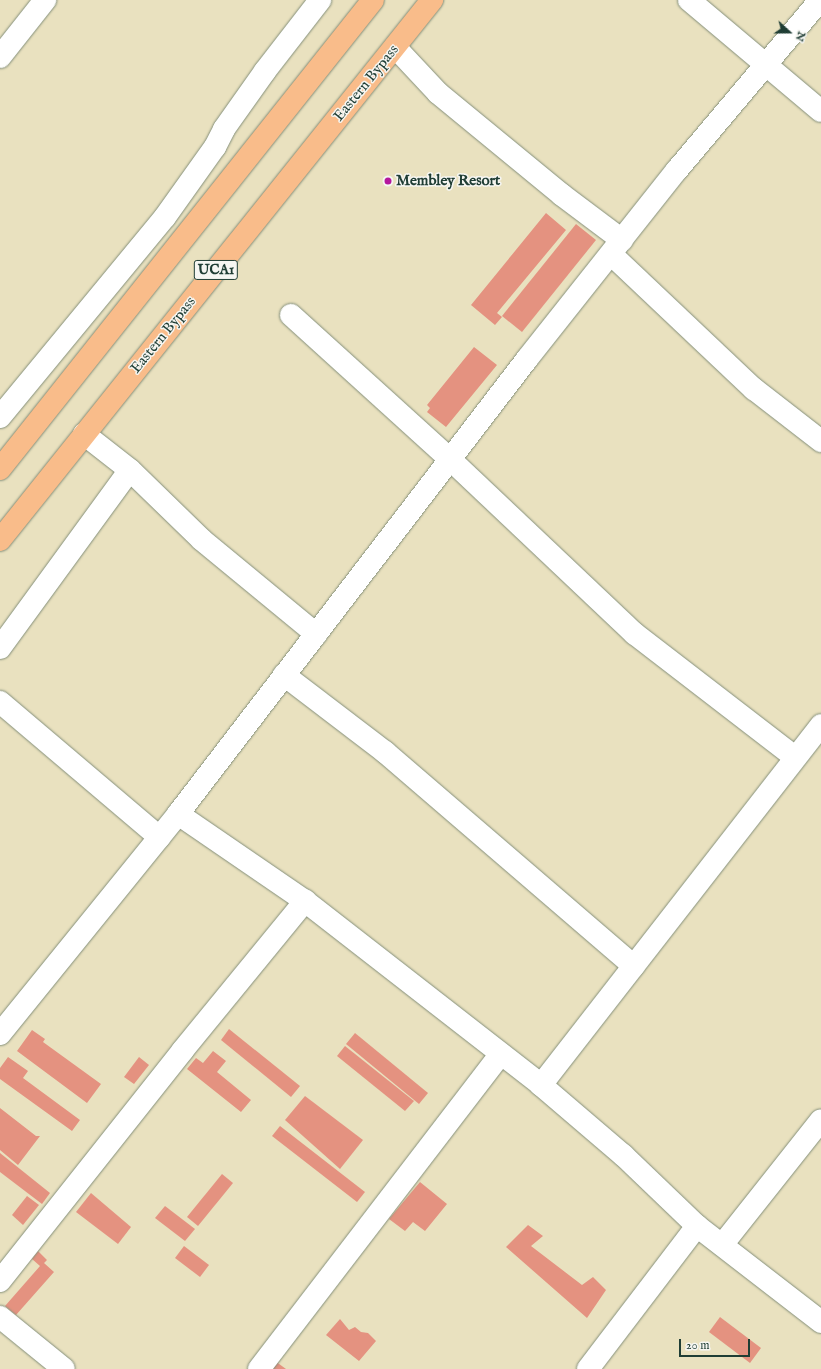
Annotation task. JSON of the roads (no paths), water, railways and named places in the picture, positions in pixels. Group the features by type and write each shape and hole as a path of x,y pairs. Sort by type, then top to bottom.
{"main road":[{"path":"0,469 373,0"},
{"name":"Eastern Bypass","path":"0,540 432,0"}],"street":[{"path":"0,57 45,0"},
{"path":"0,417 165,217 215,147 224,129 265,71 320,0"},
{"path":"689,0 821,111"},
{"path":"4,1021 178,814 616,247 677,170 820,0"},
{"path":"395,47 444,98 562,195 616,247 754,389 821,442"},
{"path":"291,315 451,460 635,634 795,757"},
{"path":"84,434 130,470 202,540 316,634"},
{"path":"0,648 130,470"},
{"path":"284,675 385,752 634,966"},
{"path":"0,702 159,837"},
{"path":"541,1084 821,725"},
{"path":"178,814 305,901 541,1084 623,1155 697,1226 821,1322"},
{"path":"0,1281 178,1056 305,901"},
{"path":"259,1369 501,1054"},
{"path":"722,1245 821,1120"},
{"path":"588,1369 697,1226"},
{"path":"0,1317 64,1369"}],"place":[{"name":"Membley Resort","path":"388,181"}]}
